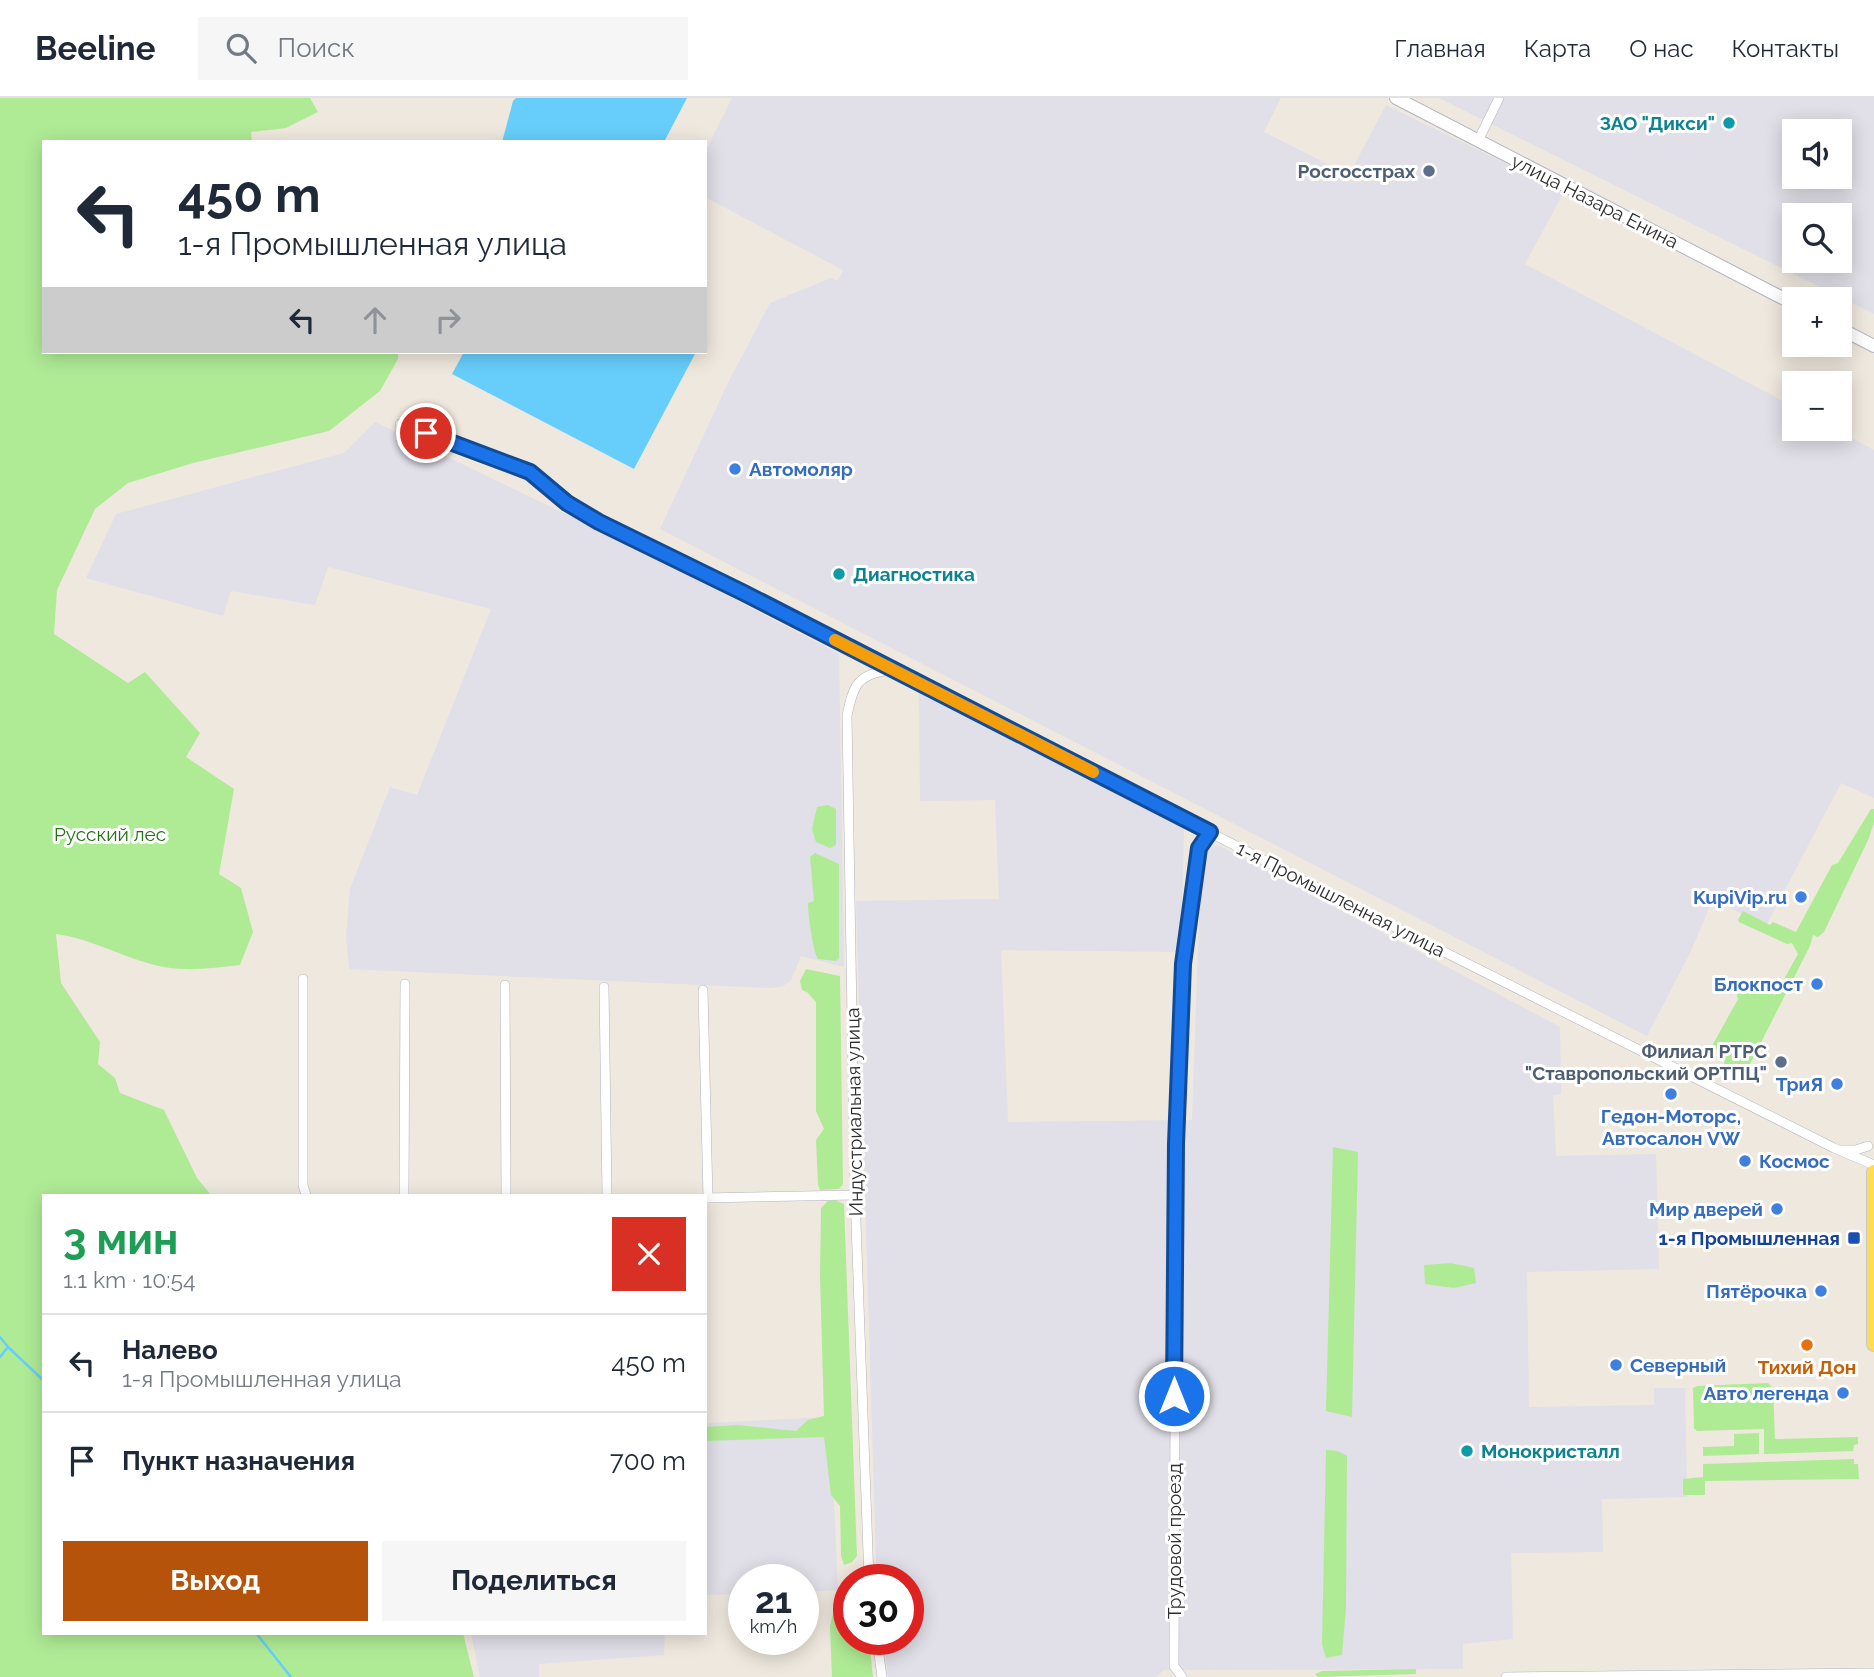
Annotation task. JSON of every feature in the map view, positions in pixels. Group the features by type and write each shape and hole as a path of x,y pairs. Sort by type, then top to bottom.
{"main road":[{"name":"улица Назара Енина","path":"1396,98 1782,298"},
{"path":"1852,335 1874,346"},
{"path":"1874,1172 1874,1345"}],"street":[{"path":"1478,141 1499,98"},
{"name":"1-я Промышленная улица","path":"400,424 530,472 567,503 599,522 756,599 1834,1148 1874,1165"},
{"name":"Индустриальная улица","path":"868,1564 855,1195 847,716 851,695 860,681 873,672 892,670"},
{"name":"Трудовой проезд","path":"1182,1677 1174,1667 1176,1154 1183,964 1199,848 1210,832"},
{"path":"303,979 303,1185 306,1194"},
{"path":"404,1194 405,984"},
{"path":"505,985 506,1194"},
{"path":"604,987 607,1194"},
{"path":"703,990 706,1194"},
{"path":"1834,1148 1856,1150 1871,1144"},
{"path":"1852,1156 1871,1144"},
{"path":"1862,1161 1873,1182"},
{"path":"707,1198 855,1195"},
{"path":"879,1655 882,1677"},
{"path":"1506,1677 1874,1673"}],"shaded area":[{"path":"732,98 1281,98 1264,132 1349,175 1386,105 1564,192 1525,264 1782,401 1782,441 1852,441 1852,438 1874,450 1874,798 1841,783 1766,926 1713,899 1691,951 1647,1036 660,529 728,383 770,303 831,278 838,281 843,270 707,198 707,148"},
{"path":"1439,98 1874,98 1874,314 1852,303 1852,287 1820,287 1791,273 1852,273 1852,203 1782,203 1782,268"},
{"path":"375,422 640,550 839,654 844,967 801,956 791,980 783,986 771,988 349,969 346,936 350,889 390,787 417,795 491,609 328,567 315,605 231,591 223,616 86,578 116,514 344,453"},
{"path":"919,693 1184,829 1181,952 1001,950 1008,1122 1192,1120 1201,864 1205,851 1218,845 1560,1027 1561,1094 1553,1095 1556,1156 1656,1154 1659,1269 1527,1272 1529,1407 1654,1405 1654,1388 1685,1388 1687,1497 1602,1499 1603,1552 1511,1553 1513,1639 1463,1644 1463,1669 1164,1670 1156,1677 888,1677 886,1655 924,1655 924,1564 876,1564 856,901 999,899 995,800 920,801"},
{"path":"830,1417 837,1564 833,1564 833,1590 819,1591 819,1564 728,1564 728,1594 707,1595 707,1423"},
{"path":"471,1635 665,1635 664,1655 539,1664 539,1677 480,1677"}],"green space":[{"name":"Русский лес","path":"0,98 310,98 318,112 286,128 251,132 252,140 42,140 42,354 398,354 398,359 380,391 329,431 193,463 128,483 95,509 57,590 54,634 128,683 145,672 200,733 186,757 234,789 219,874 241,888 253,932 240,965 192,969 156,965 90,942 56,934 61,983 100,1042 98,1064 115,1078 120,1093 164,1110 197,1178 210,1194 42,1194 42,1635 464,1635 474,1677 0,1677"},
{"path":"828,805 836,809 836,845 830,848 816,842 812,829 817,807"},
{"path":"1871,809 1874,809 1874,822 1869,838 1824,932 1818,937 1813,935 1810,946 1745,1074 1741,1076 1727,1071 1725,1057 1712,1046 1738,999 1735,988 1740,984 1750,985 1775,995 1798,954 1792,943 1787,944 1738,920 1743,911 1770,925 1773,922 1796,932 1832,865 1838,863"},
{"path":"815,853 839,864 839,958 836,961 818,959 813,941 808,903 814,901 810,857"},
{"path":"806,969 840,976 843,1184 839,1189 820,1190 818,1185 816,1140 824,1129 816,1111 816,1002 802,990 800,981"},
{"path":"1333,1147 1358,1152 1352,1417 1326,1411"},
{"path":"835,1200 844,1204 857,1556 847,1564 844,1564 841,1556 840,1506 831,1495 824,1437 707,1441 707,1427 738,1425 796,1431 808,1420 824,1416 821,1208 828,1201"},
{"path":"1451,1263 1474,1268 1476,1283 1454,1288 1425,1284 1424,1265"},
{"path":"1768,1383 1773,1388 1775,1439 1858,1437 1858,1444 1854,1445 1853,1451 1764,1454 1764,1429 1697,1431 1694,1428 1693,1388"},
{"path":"1759,1433 1759,1454 1703,1456 1703,1447 1734,1446 1734,1434"},
{"path":"1326,1450 1338,1451 1347,1456 1346,1608 1342,1655 1326,1658 1322,1644"},
{"path":"1854,1459 1854,1464 1858,1464 1859,1479 1705,1481 1705,1495 1683,1495 1683,1479 1703,1477 1703,1464"},
{"path":"833,1614 833,1655 871,1655 873,1677 832,1677 830,1626"},
{"path":"1416,1669 1416,1674 1318,1677 1315,1674 1322,1671"}],"water":[{"path":"516,98 687,98 665,140 503,140"},
{"path":"463,354 695,354 634,469 452,374"}],"waterway":[{"path":"0,1337 42,1379"},
{"path":"0,1357 8,1347"},
{"path":"258,1635 291,1677"}],"slow traffic":[{"path":"835,640 1093,772"}],"place":[{"name":"ЗАО \"Дикси\"","path":"1729,123"},
{"name":"Росгосстрах","path":"1429,171"},
{"name":"Автомоляр","path":"735,469"},
{"name":"Диагностика","path":"839,574"},
{"name":"KupiVip.ru","path":"1801,897"},
{"name":"Блокпост","path":"1817,984"},
{"name":"Филиал РТРС \"Ставропольский ОРТПЦ\"","path":"1781,1062"},
{"name":"ТриЯ","path":"1837,1084"},
{"name":"Гедон-Моторс, Автосалон VW","path":"1671,1094"},
{"name":"Космос","path":"1745,1161"},
{"name":"Мир дверей","path":"1777,1209"},
{"name":"1-я Промышленная","path":"1854,1238"},
{"name":"Пятёрочка","path":"1821,1291"},
{"name":"Тихий Дон","path":"1807,1345"},
{"name":"Северный","path":"1616,1365"},
{"name":"Авто легенда","path":"1843,1393"},
{"name":"Монокристалл","path":"1467,1451"}],"route":[{"path":"426,433 530,472 567,503 599,522 681,561 1210,832 1199,848 1183,964 1176,1144 1174,1396"}]}
